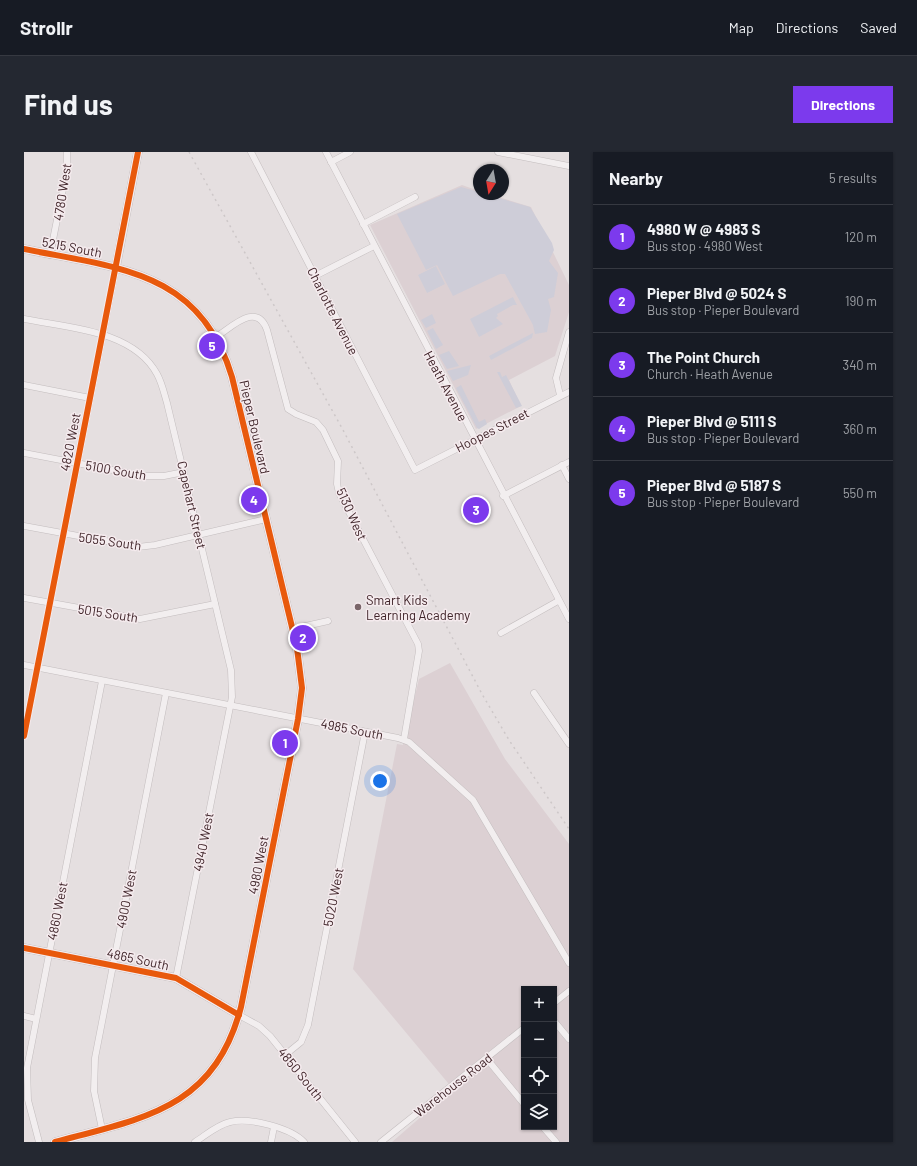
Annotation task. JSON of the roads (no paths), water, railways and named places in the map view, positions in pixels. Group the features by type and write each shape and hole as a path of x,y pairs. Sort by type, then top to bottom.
{"street":[{"name":"4780 West","path":"50,254 67,169 67,152"},
{"name":"4820 West","path":"24,733 138,152"},
{"name":"Charlotte Avenue","path":"251,152 415,470"},
{"name":"Heath Avenue","path":"326,152 503,496 569,620"},
{"path":"331,162 350,152"},
{"path":"498,152 522,154 569,166"},
{"path":"363,224 415,197"},
{"path":"315,276 374,246"},
{"name":"5215 South","path":"24,249 116,267"},
{"name":"Pieper Boulevard","path":"116,267 142,275 164,286 179,296 200,317 216,337 225,355 232,377 292,629 301,677 298,719"},
{"name":"5130 West","path":"216,337 248,317 258,316 264,322 288,409 316,422 331,444 338,461 337,484 339,493 418,644 419,658 404,740"},
{"name":"Capehart Street","path":"24,319 102,334 129,345 141,354 157,373 167,403 231,670 232,684 230,706"},
{"path":"560,395 556,378 569,332"},
{"path":"24,386 90,398"},
{"name":"Hoopes Street","path":"415,470 560,395 569,392"},
{"name":"5100 South","path":"24,453 153,477 184,472"},
{"path":"503,496 569,462"},
{"path":"562,465 569,479"},
{"name":"5055 South","path":"24,526 138,547 155,545 266,519"},
{"name":"5015 South","path":"24,598 140,619 215,604"},
{"path":"501,632 558,601"},
{"path":"292,629 328,621"},
{"name":"4985 South","path":"24,665 404,740 419,749 473,800 569,963"},
{"name":"4860 West","path":"39,1142 25,1083 27,1068 102,681"},
{"name":"4900 West","path":"102,1129 94,1091 94,1068 166,693"},
{"path":"534,693 569,744"},
{"name":"4940 West","path":"176,978 230,706"},
{"name":"4980 West","path":"55,1142 154,1114 181,1099 193,1089 219,1060 231,1039 239,1015 298,719"},
{"name":"5020 West","path":"285,1055 301,1042 308,1025 365,732"},
{"name":"4865 South","path":"24,948 176,978 239,1015"},
{"path":"557,1001 569,991"},
{"name":"4850 South","path":"239,1015 265,1031 355,1142"},
{"path":"24,1016 36,1019"},
{"path":"556,1022 569,1039"},
{"name":"Warehouse Road","path":"381,1142 521,1031"},
{"path":"487,1059 521,1100"},
{"path":"195,1142 220,1125 231,1121 244,1121 290,1131 304,1142"},
{"path":"271,1142 274,1127"},
{"path":"546,1130 556,1142"}],"railway":[{"path":"189,152 343,430 482,694 509,740 569,829"}],"place":[{"name":"Pieper Blvd @ 5187 S","path":"212,346"},
{"name":"Pieper Blvd @ 5111 S","path":"254,500"},
{"name":"The Point Church","path":"476,510"},
{"name":"Smart Kids Learning Academy","path":"358,607"},
{"name":"Pieper Blvd @ 5024 S","path":"303,638"},
{"name":"4980 W @ 4983 S","path":"285,743"}]}
